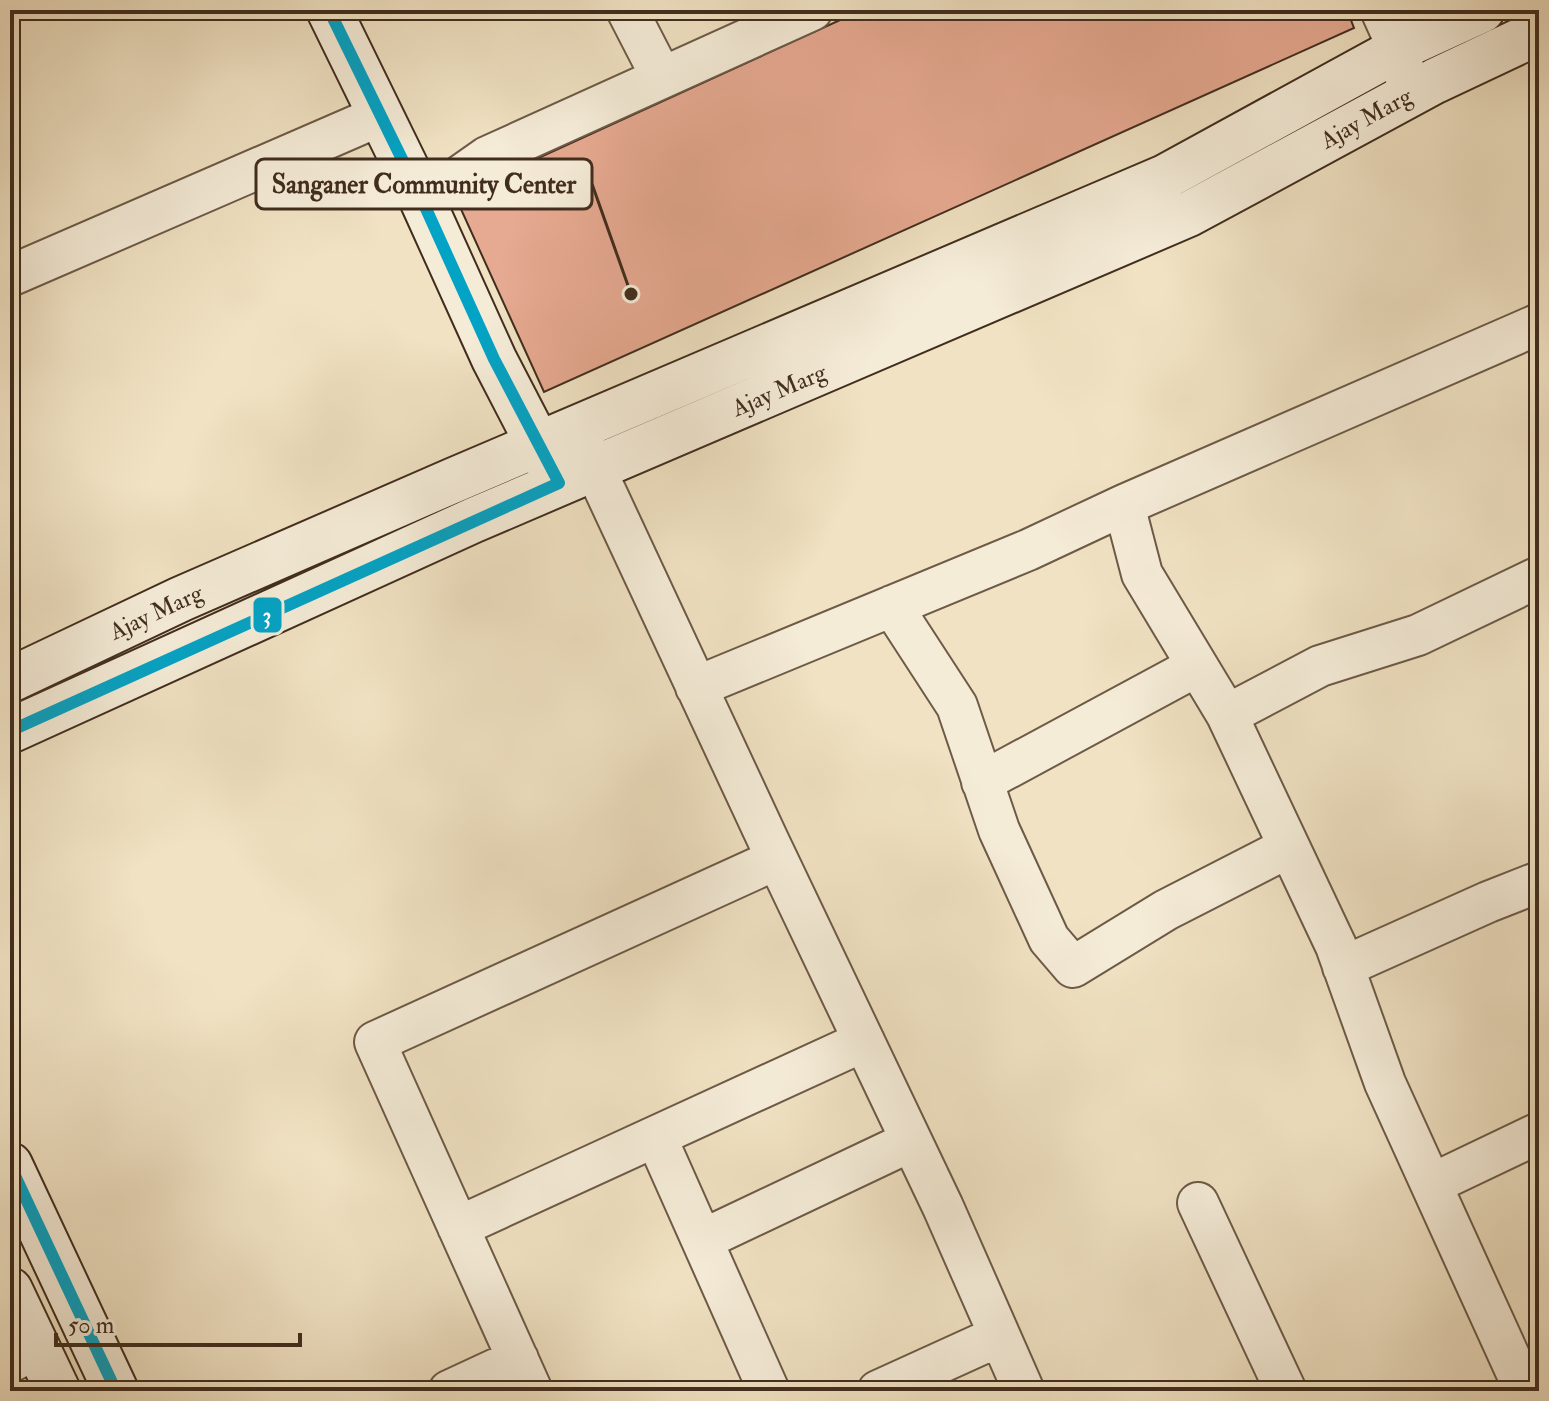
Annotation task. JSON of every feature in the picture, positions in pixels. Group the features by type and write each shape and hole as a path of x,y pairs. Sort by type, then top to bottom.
{"street":[{"path":"329,10 423,202 494,359 557,437 696,687 911,1141 1024,1391"},
{"path":"627,10 662,78"},
{"path":"423,202 487,157 812,10"},
{"path":"1381,10 1399,50 1410,94"},
{"name":"Ajay Marg","path":"10,680 181,599 1165,177 1399,50 1482,10"},
{"name":"Ajay Marg","path":"10,731 577,476 1189,214 1410,94 1539,32"},
{"path":"10,276 379,116"},
{"path":"696,687 1028,550 1539,324"},
{"path":"1124,505 1142,574 1227,715 1343,967 1385,1083 1432,1184 1517,1388"},
{"path":"1227,715 1320,666 1418,635 1539,577"},
{"path":"892,606 957,706 999,830 1049,939 1073,967 1166,910 1289,847"},
{"path":"982,782 1197,666"},
{"path":"449,1391 525,1375 375,1042 777,859"},
{"path":"1343,967 1539,882"},
{"path":"458,1227 864,1041"},
{"path":"1432,1184 1539,1133"},
{"path":"656,1137 769,1391"},
{"path":"702,1240 911,1141"},
{"path":"10,1165 116,1391"},
{"path":"1198,1203 1286,1391"},
{"path":"10,1290 24,1355 58,1391"},
{"path":"878,1391 999,1336"}],"building":[{"path":"862,10 1347,10 1354,28 544,392 455,196"}],"transit line":[{"name":"3","path":"10,731 559,483 494,359 423,202 329,10"},
{"name":"3","path":"10,1165 116,1391"}],"place":[{"name":"Sanganer Community Center","path":"631,294"}]}
